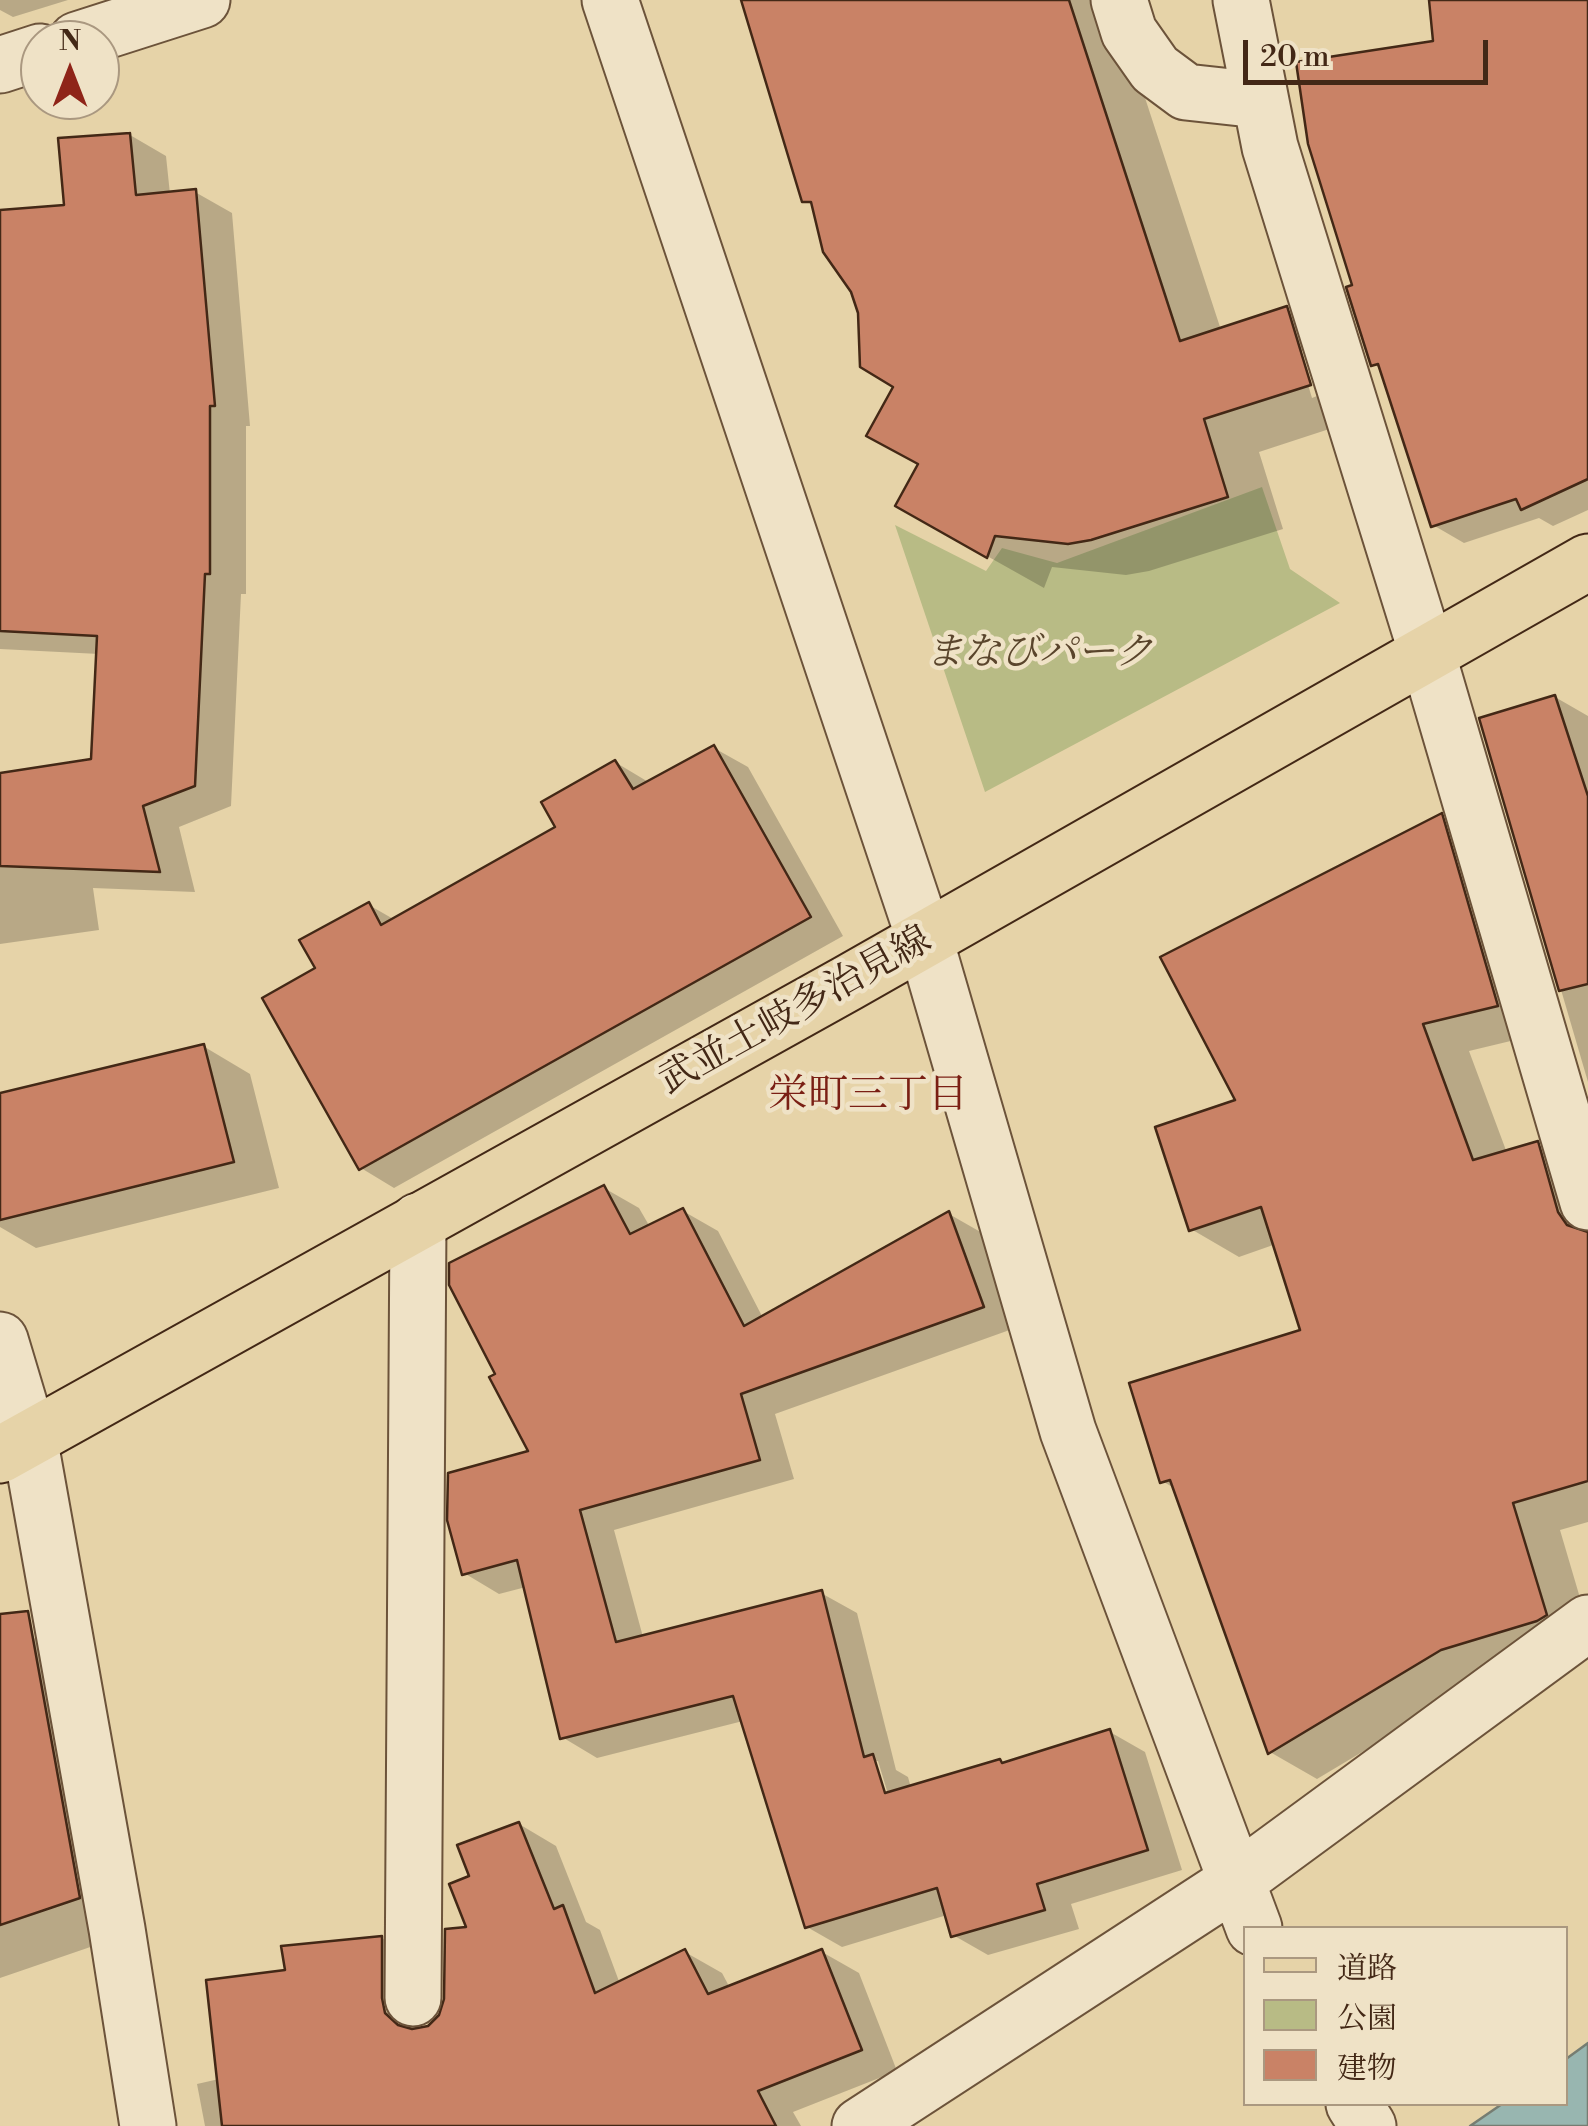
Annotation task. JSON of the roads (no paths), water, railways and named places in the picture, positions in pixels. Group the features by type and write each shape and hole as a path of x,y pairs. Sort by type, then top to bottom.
{"main road":[{"name":"武並土岐多治見線","path":"15,1446 925,940 1588,562"}],"street":[{"path":"120,26 202,0"},
{"path":"610,0 925,940 1068,1432 1244,1906"},
{"path":"1119,0 1129,32 1155,69 1186,92 1259,100"},
{"path":"1242,0 1270,148 1427,653 1588,1202"},
{"path":"413,1998 418,1222"},
{"path":"0,1340 15,1446 117,1928 148,2126"},
{"path":"860,2126 1244,1906 1588,1623"}],"water":[{"path":"1588,2043 1588,2126 1470,2126 1499,2106 1568,2106 1568,2058"}],"district":[{"name":"栄町三丁目","path":"868,1097"}],"park label":[{"name":"まなびパーク","path":"1039,655"}]}
